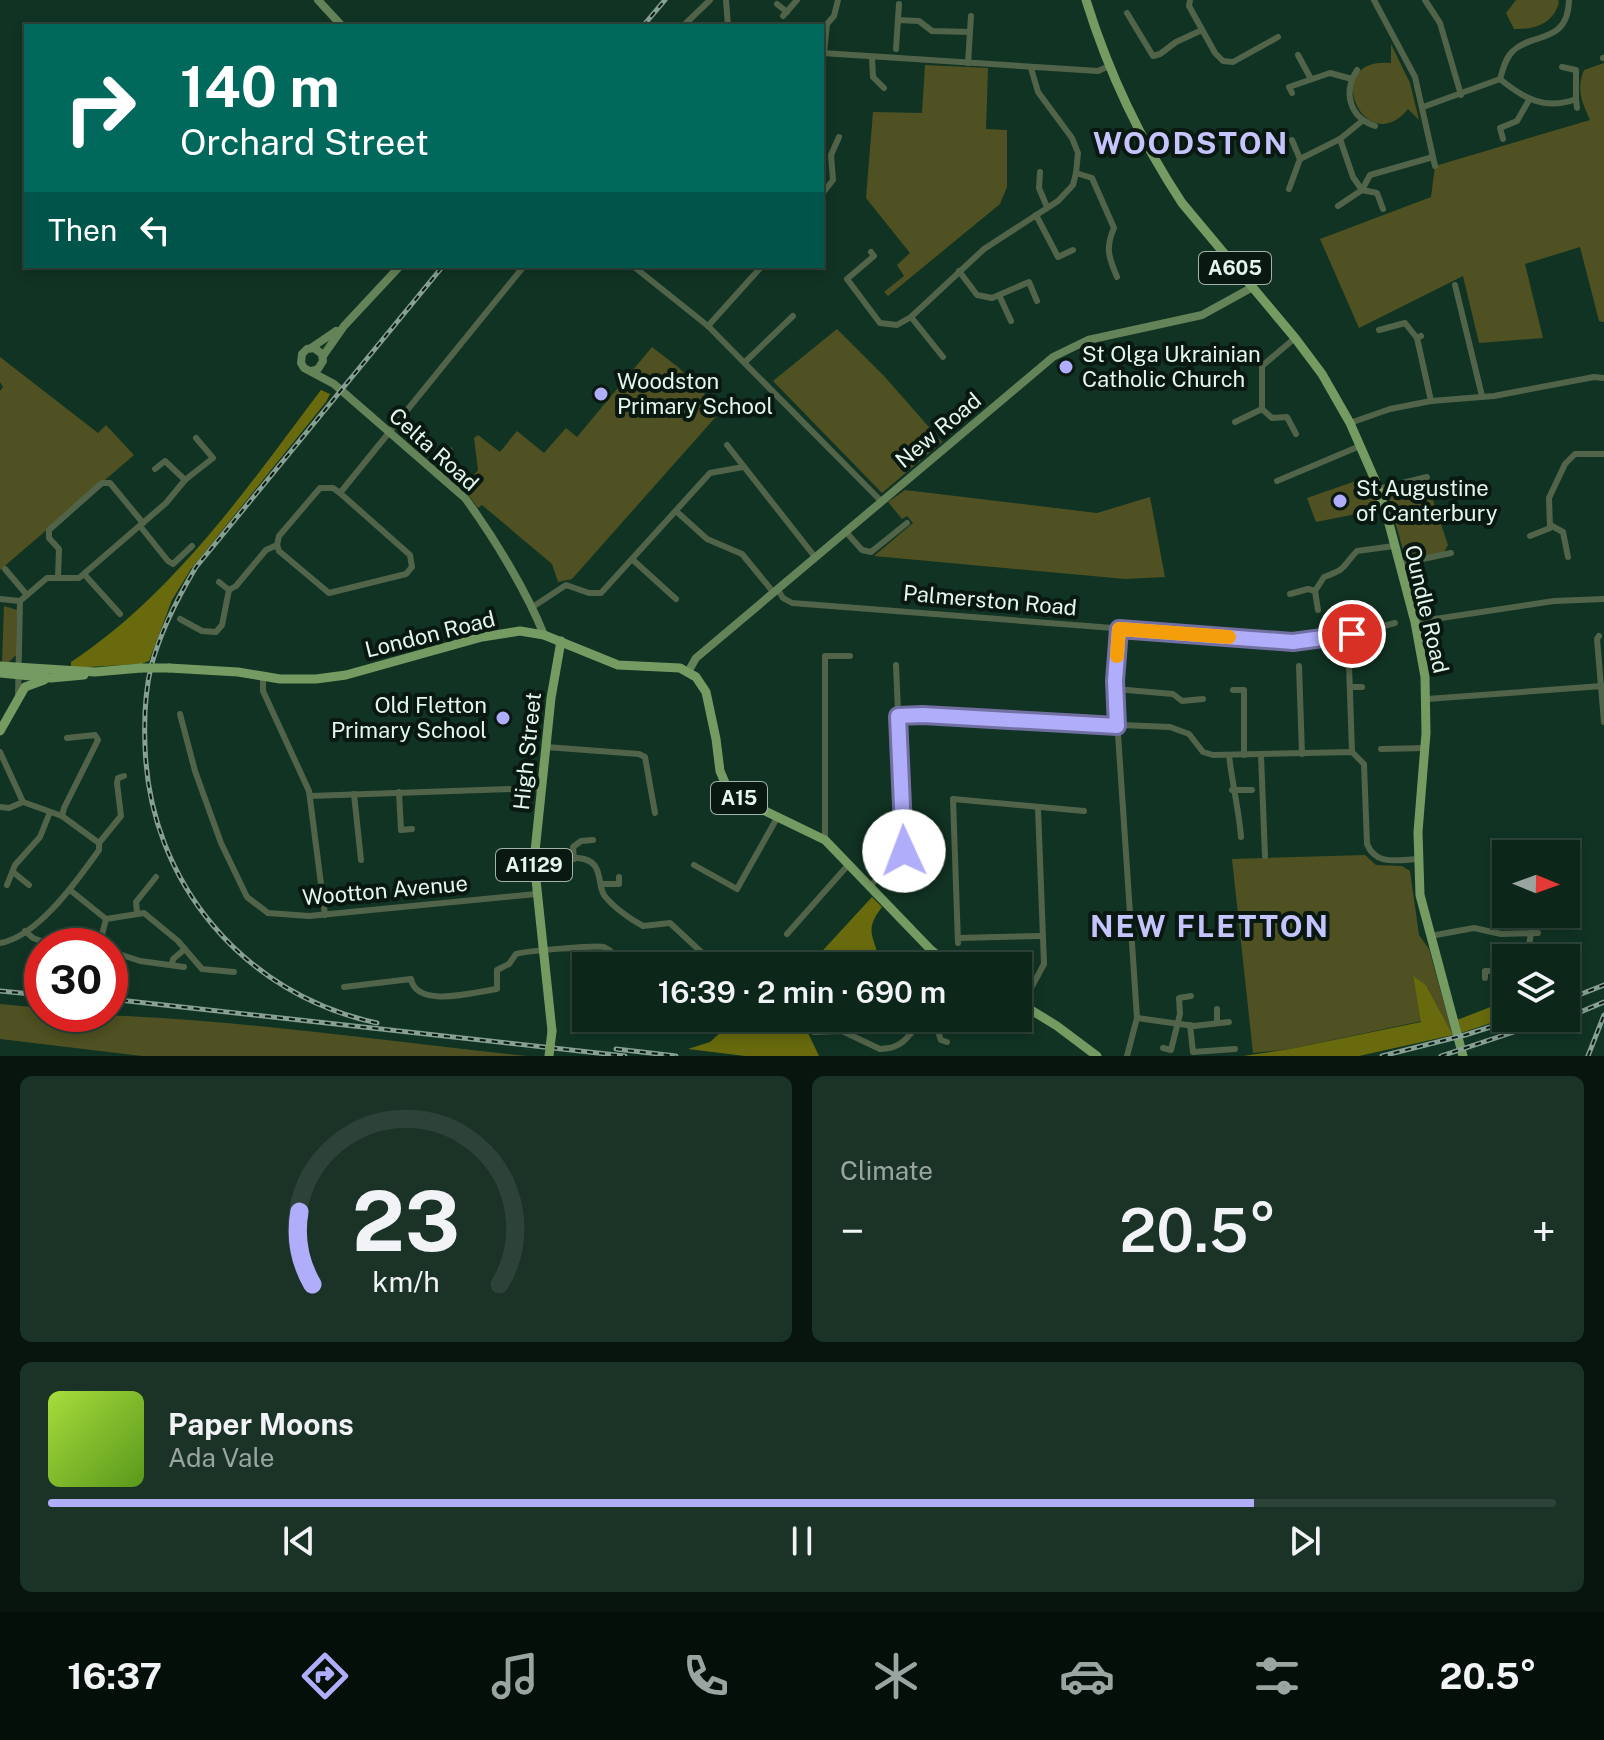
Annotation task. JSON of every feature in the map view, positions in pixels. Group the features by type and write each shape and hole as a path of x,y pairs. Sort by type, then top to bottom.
{"main road":[{"name":"Oundle Road","path":"1084,0 1109,66 1167,180 1182,203 1322,374 1350,423 1378,489 1415,622 1427,699 1418,859 1420,895 1463,1056"},
{"name":"London Road","path":"0,673 19,670 95,672 169,668 316,679 346,675 482,637 520,631 544,635 618,665 670,666 688,672"},
{"name":"High Street","path":"549,1056 552,1031 534,861 556,658 561,641"},
{"name":"London Road","path":"0,666 51,678 95,672"},
{"path":"19,670 69,673 76,677"},
{"name":"A15","path":"688,672 706,692 720,771 726,785 740,799 825,840 934,952"},
{"path":"0,731 25,687 51,678"},
{"path":"1032,1013 1084,1051 1097,1056"}],"street":[{"path":"318,0 340,24"},
{"path":"685,24 710,0"},
{"path":"726,0 728,24"},
{"path":"777,4 785,14 797,0"},
{"path":"824,46 827,24 834,16 838,0"},
{"path":"1190,0 1189,6 1219,58 1230,63 1278,37"},
{"path":"1374,0 1415,77 1435,166"},
{"path":"1425,0 1440,23 1461,95"},
{"path":"1423,107 1500,79 1510,53 1552,33 1565,19 1569,0"},
{"path":"896,49 899,4"},
{"path":"1127,13 1153,56 1202,30"},
{"path":"968,63 971,16"},
{"path":"898,20 919,21 932,31 970,32"},
{"path":"824,53 1031,68 1098,71 1109,66"},
{"path":"1298,55 1311,79"},
{"path":"872,58 873,77 884,88"},
{"path":"1500,79 1529,100 1577,104 1576,70 1562,67"},
{"path":"871,252 874,256 847,279 880,323 897,325 911,317 984,249 1066,194 1076,173 1078,153 1072,138 1038,92 1031,68"},
{"path":"1357,70 1349,96 1351,106 1362,121 1375,126"},
{"path":"1292,93 1289,87 1330,73 1352,79"},
{"path":"1503,139 1500,128 1517,121 1529,100"},
{"path":"1300,159 1340,139 1362,121"},
{"path":"824,191 833,180 831,155 839,137"},
{"path":"1340,139 1353,177 1362,190 1377,193 1383,209"},
{"path":"1289,189 1300,159 1292,140"},
{"path":"1338,206 1362,190 1370,175 1433,157"},
{"path":"1040,172 1039,188 1047,207"},
{"path":"1076,173 1092,178 1114,228 1108,241 1108,255 1117,277"},
{"path":"1036,215 1062,267"},
{"path":"1058,257 1073,250"},
{"path":"344,326 304,351 301,358 303,366 311,371 318,369 344,326 398,268"},
{"path":"340,493 522,268"},
{"path":"637,268 708,326 882,502"},
{"path":"708,326 760,268"},
{"path":"959,271 977,295 992,298 1029,282 1037,301"},
{"path":"1455,285 1482,396"},
{"name":"New Road","path":"688,672 696,658 1063,350 1113,334 1192,318 1251,288"},
{"path":"999,295 1011,321"},
{"path":"745,362 793,316"},
{"path":"911,317 943,357"},
{"path":"1379,330 1405,323 1419,337 1431,401"},
{"path":"1295,338 1262,366 1262,409 1272,418 1287,417 1296,434"},
{"path":"310,348 318,350 323,359"},
{"name":"Celta Road","path":"323,359 334,384"},
{"name":"Celta Road","path":"311,371 334,384 465,498 480,519 544,635"},
{"path":"1350,423 1390,409 1431,401 1604,378"},
{"path":"1235,422 1262,409"},
{"path":"0,599 20,601 47,578 74,580 84,574 213,458 196,438"},
{"path":"727,445 815,557"},
{"path":"1277,481 1360,446"},
{"path":"1552,526 1549,498 1565,464 1575,454 1604,454"},
{"path":"155,469 165,461 185,480"},
{"path":"531,608 566,585 589,593 601,593 710,473 743,467"},
{"path":"1378,489 1427,477"},
{"path":"58,578 59,549 49,538 49,530 102,483 110,483 168,561 173,564 192,546"},
{"path":"320,488 333,488 410,555 412,567 406,574 329,593 279,551 277,545 279,536 320,488"},
{"path":"676,511 707,539 742,554 776,592"},
{"path":"846,532 862,550 871,552 907,523"},
{"path":"1530,536 1552,526"},
{"path":"1552,526 1563,532 1568,557"},
{"path":"180,619 202,631 216,632 222,625 232,588 266,550 277,545"},
{"path":"1318,610 1315,591 1324,577 1346,568 1357,551 1394,546"},
{"path":"1399,564 1451,553"},
{"path":"633,560 676,599"},
{"path":"5,569 27,595"},
{"path":"84,574 120,614"},
{"path":"219,582 232,588"},
{"path":"1290,594 1308,589 1315,591"},
{"name":"Palmerston Road","path":"776,592 792,603 1306,642 1395,623"},
{"path":"1415,622 1554,601 1592,597 1604,599"},
{"path":"18,697 20,601"},
{"path":"1119,629 1115,689 1137,1018 1127,1056"},
{"path":"1599,636 1604,722"},
{"path":"825,840 825,656 850,656"},
{"path":"1349,664 1352,752 1364,764 1367,844 1371,853 1382,860 1418,859"},
{"path":"870,886 904,851 896,665"},
{"path":"1299,666 1302,754"},
{"path":"263,676 263,691 310,796 325,915"},
{"path":"1244,755 1245,682"},
{"path":"1427,699 1602,686"},
{"path":"1350,687 1362,687"},
{"path":"1115,689 1173,694 1182,701 1203,699"},
{"path":"1233,690 1244,690"},
{"name":"Wootton Avenue","path":"180,714 204,801 221,843 247,897 268,913 325,915 536,894"},
{"path":"898,716 1179,728 1189,734 1203,752 1229,755 1352,752"},
{"path":"62,816 98,740 95,735 67,738"},
{"path":"546,747 645,757 655,813"},
{"path":"1381,749 1425,748"},
{"path":"0,752 23,802"},
{"path":"1229,755 1241,837"},
{"path":"1261,755 1265,856"},
{"path":"28,928 70,890 99,850 99,843 121,816 117,783 118,778 124,776"},
{"path":"310,796 541,788"},
{"path":"1232,790 1252,790"},
{"path":"399,792 401,830 412,829"},
{"path":"354,794 361,860"},
{"path":"1042,936 958,940 951,802 953,799 1084,811"},
{"path":"1,810 23,802 62,816 99,843"},
{"path":"1032,984 1044,964 1038,808"},
{"path":"7,885 13,872 40,837 50,812"},
{"path":"694,865 737,889 777,818"},
{"path":"574,859 573,847 577,843 593,840"},
{"path":"534,861 584,859 594,864 602,892 637,923 643,926 670,923 701,952"},
{"path":"787,934 849,864"},
{"path":"13,872 29,885"},
{"path":"137,912 136,902 156,877"},
{"path":"602,884 619,884 619,877"},
{"path":"70,890 106,919"},
{"path":"106,919 144,913 185,949 202,969 234,972"},
{"path":"104,928 106,919"},
{"path":"1430,936 1474,928 1533,936"},
{"path":"1531,944 1536,928"},
{"path":"0,943 24,932"},
{"path":"344,987 411,979 419,993 438,996 497,989 495,973 521,952 600,946 610,952"},
{"path":"172,965 173,959 185,949"},
{"path":"128,957 184,967"},
{"path":"1485,978 1485,971 1492,971"},
{"path":"355,986 356,995"},
{"path":"1163,1048 1171,1050 1180,1014 1179,998 1191,996"},
{"path":"1217,1009 1217,1023"},
{"path":"1137,1018 1190,1025 1229,1022"},
{"path":"1190,1025 1193,1052 1235,1049"},
{"path":"844,1032 880,1049 887,1049 902,1044 912,1032"},
{"path":"938,1032 941,1042"}],"green space":[{"path":"1516,0 1559,2 1553,15 1542,24 1514,29 1506,13"},
{"path":"1391,44 1410,83 1419,120 1408,109 1392,122 1377,123 1364,116 1356,103 1353,88 1357,75 1369,65 1391,63"},
{"path":"1604,63 1604,322 1599,321 1580,247 1525,264 1543,338 1479,343 1463,276 1359,328 1320,239 1431,197 1435,166 1590,120 1580,84 1584,70"},
{"path":"925,65 988,68 986,129 1007,130 1007,187 1000,204 888,296 884,292 904,276 897,265 910,253 866,198 873,112 922,113"},
{"path":"837,329 885,377 942,442 882,493 773,381"},
{"path":"652,347 678,367 721,411 572,579 558,582 552,564 482,505 478,508 463,488 437,465 444,450 452,447 453,451 448,452 441,464 466,485 478,470 474,438 478,435 500,452 517,431 544,453 566,428 577,437"},
{"path":"0,357 98,433 106,425 134,455 0,570 0,391 3,387 0,382"},
{"path":"1370,476 1381,509 1316,522 1307,498"},
{"path":"1427,482 1448,545 1444,552 1413,558 1404,554 1388,495 1393,487"},
{"path":"905,490 1097,513 1150,497 1165,577 1125,579 874,556 913,523 907,516 902,519 888,502"},
{"path":"4,606 17,610 16,655 7,664 2,663"},
{"path":"1365,855 1376,865 1402,866 1410,871 1419,935 1429,949 1453,1035 1426,985 1413,977 1422,1021 1290,1049 1253,1053 1232,859"},
{"path":"0,1004 24,1006 24,1032 128,1032 128,1016 346,1035 527,1056 142,1056 0,1039"}],"shaded area":[{"path":"321,390 330,394 326,402 191,569 172,600 149,661 71,668 71,662 143,605 176,572 237,501"},
{"path":"872,897 882,907 872,930 877,952 821,952"},
{"path":"1413,976 1426,985 1453,1035 1359,1056 1243,1056 1421,1022"},
{"path":"1492,1006 1492,1023 1461,1033 1457,1020"},
{"path":"721,1032 807,1032 819,1056 745,1056 688,1049 710,1042"}],"railway":[{"path":"645,24 665,0"},
{"path":"377,1023 329,1009 286,987 247,959 213,925 185,886 164,843 151,796 145,746 146,696 159,641 196,567 441,268"},
{"path":"1580,994 1604,985"},
{"path":"0,991 24,993"},
{"path":"128,1001 625,1056"},
{"path":"1580,1012 1604,1002"},
{"path":"1588,1056 1604,1015"},
{"path":"1382,1056 1492,1026"},
{"path":"1441,1056 1514,1032"},
{"path":"616,1049 676,1056"}],"slow traffic":[{"path":"1117,656 1119,629 1229,637"}],"place":[{"name":"St Olga Ukrainian Catholic Church","path":"1066,367"},
{"name":"Woodston Primary School","path":"601,394"},
{"name":"St Augustine of Canterbury","path":"1340,501"},
{"name":"Old Fletton Primary School","path":"503,718"}],"district":[{"name":"WOODSTON","path":"1191,143"},
{"name":"NEW FLETTON","path":"1210,926"}],"route":[{"path":"904,851 898,716 1117,726 1115,681 1119,629 1293,642 1352,634"}]}
